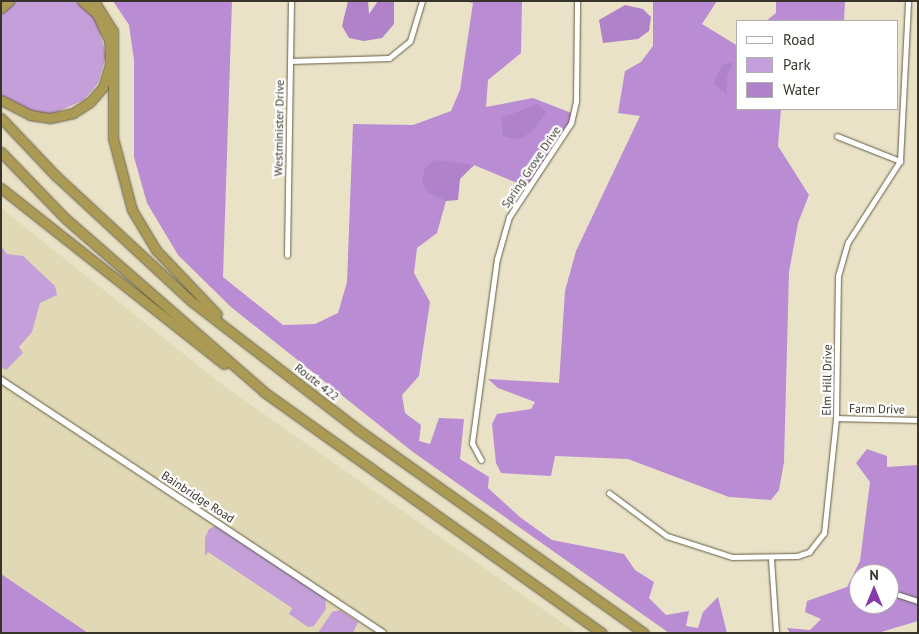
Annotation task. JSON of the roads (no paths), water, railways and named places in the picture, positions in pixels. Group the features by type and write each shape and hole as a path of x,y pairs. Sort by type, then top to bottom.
{"highway":[{"path":"1,8 9,1"},
{"path":"1,100 30,115 50,118 73,113 90,102 103,87 110,64 109,40 98,14 82,1"},
{"path":"94,1 113,31 113,138 132,210 156,250 210,308 315,397"},
{"name":"Route 422","path":"1,118 55,175 192,301 315,397 644,633"},
{"path":"1,152 66,218 264,392"},
{"path":"1,188 205,351 602,633"}],"street":[{"name":"Westminister Drive","path":"287,255 291,1"},
{"path":"290,61 389,58 410,41 422,1"},
{"name":"Spring Grove Drive","path":"481,460 472,443 496,259 509,217 571,123 576,101 577,1"},
{"name":"Elm Hill Drive","path":"609,493 667,536 732,557 771,559 809,552 824,533 836,418 842,255 900,161 908,1"},
{"path":"837,136 900,161"},
{"name":"Bainbridge Road","path":"1,380 383,633"},
{"name":"Farm Drive","path":"836,418 918,420"},
{"path":"771,559 776,633"},
{"path":"899,595 918,601"}],"water":[{"path":"348,1 368,1 369,14 378,1 394,1 394,24 382,38 364,41 349,38 342,26"},
{"path":"625,5 643,9 651,17 649,31 638,39 603,43 599,20"},
{"path":"733,62 727,76 727,95 713,84 722,65"},
{"path":"538,104 546,112 535,129 519,140 503,136 501,118"},
{"path":"435,160 474,165 460,179 458,200 446,201 427,192 422,181 425,168"}]}
